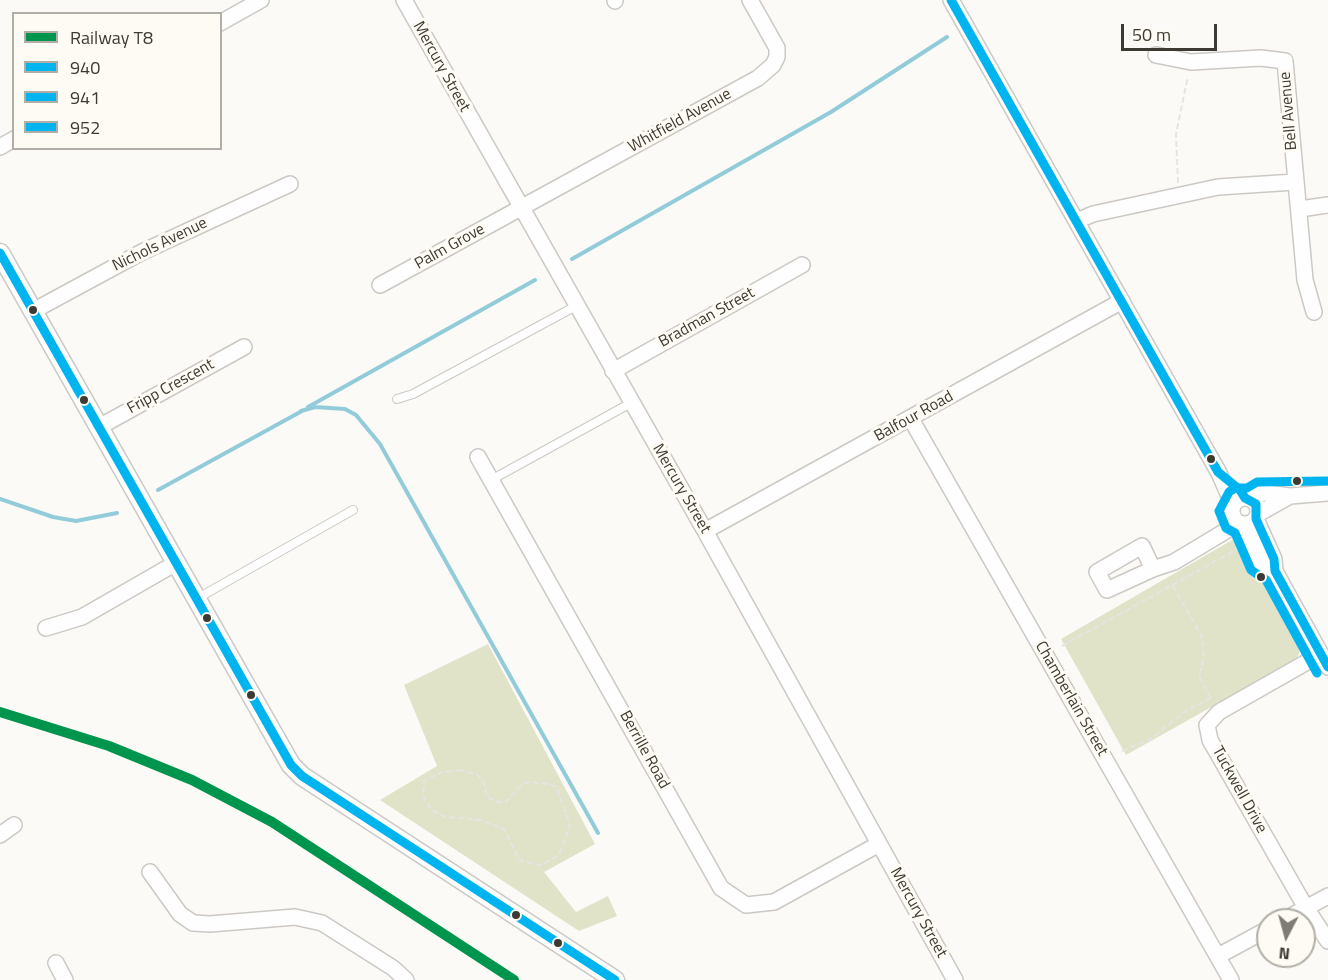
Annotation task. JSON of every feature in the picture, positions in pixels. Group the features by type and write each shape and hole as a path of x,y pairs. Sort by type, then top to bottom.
{"street":[{"path":"222,22 261,0"},
{"name":"Mercury Street","path":"404,0 705,531 955,980"},
{"name":"Whitfield Avenue","path":"520,208 758,78 772,65 777,57 777,48 750,0"},
{"path":"951,0 1219,473 1240,490 1245,514 1261,563 1275,571 1324,660 1219,712"},
{"name":"Bell Avenue","path":"1156,55 1191,62 1261,58 1284,61 1305,280 1314,312"},
{"path":"1077,221 1093,214 1178,194 1218,187 1295,182"},
{"name":"Nichols Avenue","path":"33,311 142,252 290,184"},
{"path":"1300,209 1328,206"},
{"name":"Palm Grove","path":"380,285 520,208"},
{"path":"0,253 291,765 302,776 615,980"},
{"name":"Bradman Street","path":"613,371 802,265"},
{"name":"Balfour Road","path":"705,531 1122,301"},
{"name":"Fripp Crescent","path":"99,427 244,347"},
{"name":"Chamberlain Street","path":"911,419 1232,980"},
{"name":"Berrille Road","path":"478,457 721,888 746,905 774,902 879,844"},
{"path":"1153,569 1174,562 1245,514 1290,496 1328,493"},
{"path":"46,628 82,616 176,563"},
{"name":"Tuckwell Drive","path":"1219,712 1207,725 1210,740 1306,908"},
{"path":"0,836 14,825"},
{"path":"150,872 180,914 193,923 210,924 294,917 322,923 406,980"},
{"path":"1306,908 1328,896"},
{"path":"1316,923 1328,942"},
{"path":"1218,956 1256,935"},
{"path":"56,963 65,980"}],"lane":[{"path":"397,399 413,394 576,306"},
{"path":"491,480 631,404"},
{"path":"196,599 353,510"}],"path":[{"path":"1178,194 1176,134 1191,62"},
{"path":"1062,646 1242,546 1245,514"},
{"path":"1173,586 1202,637 1204,657 1199,676 1219,712"},
{"path":"1122,751 1151,739 1185,712 1211,698"},
{"path":"459,770 477,774 483,780 487,797 498,802 506,802 522,784 529,782 549,784 557,788 570,826 559,855 542,865 519,859 504,829 480,820 438,814 427,804 422,790 424,781 430,776 459,770"}],"green space":[{"path":"1239,536 1302,644 1297,659 1126,755 1061,639"},
{"path":"488,644 595,844 544,872 576,912 608,896 617,916 579,931 380,800 437,766 404,685"}],"waterway":[{"path":"572,259 831,112 947,37"},
{"path":"308,407 535,280"},
{"path":"301,411 315,407 345,409 356,415 380,444 598,833"},
{"path":"158,490 302,411"},
{"path":"0,499 53,517 76,521 117,513"}],"rail line":[{"name":"T8","path":"0,712 109,746 192,780 272,822 514,980"}],"transit line":[{"name":"941","path":"951,0 1218,472 1240,490 1245,498 1256,504 1256,519 1274,559 1275,571 1328,667"},
{"name":"940","path":"0,253 291,765 302,776 615,980"},
{"name":"952","path":"1317,673 1266,580 1251,570 1235,533 1226,528 1219,511 1229,492 1235,488 1247,488 1257,482 1328,481"}]}
